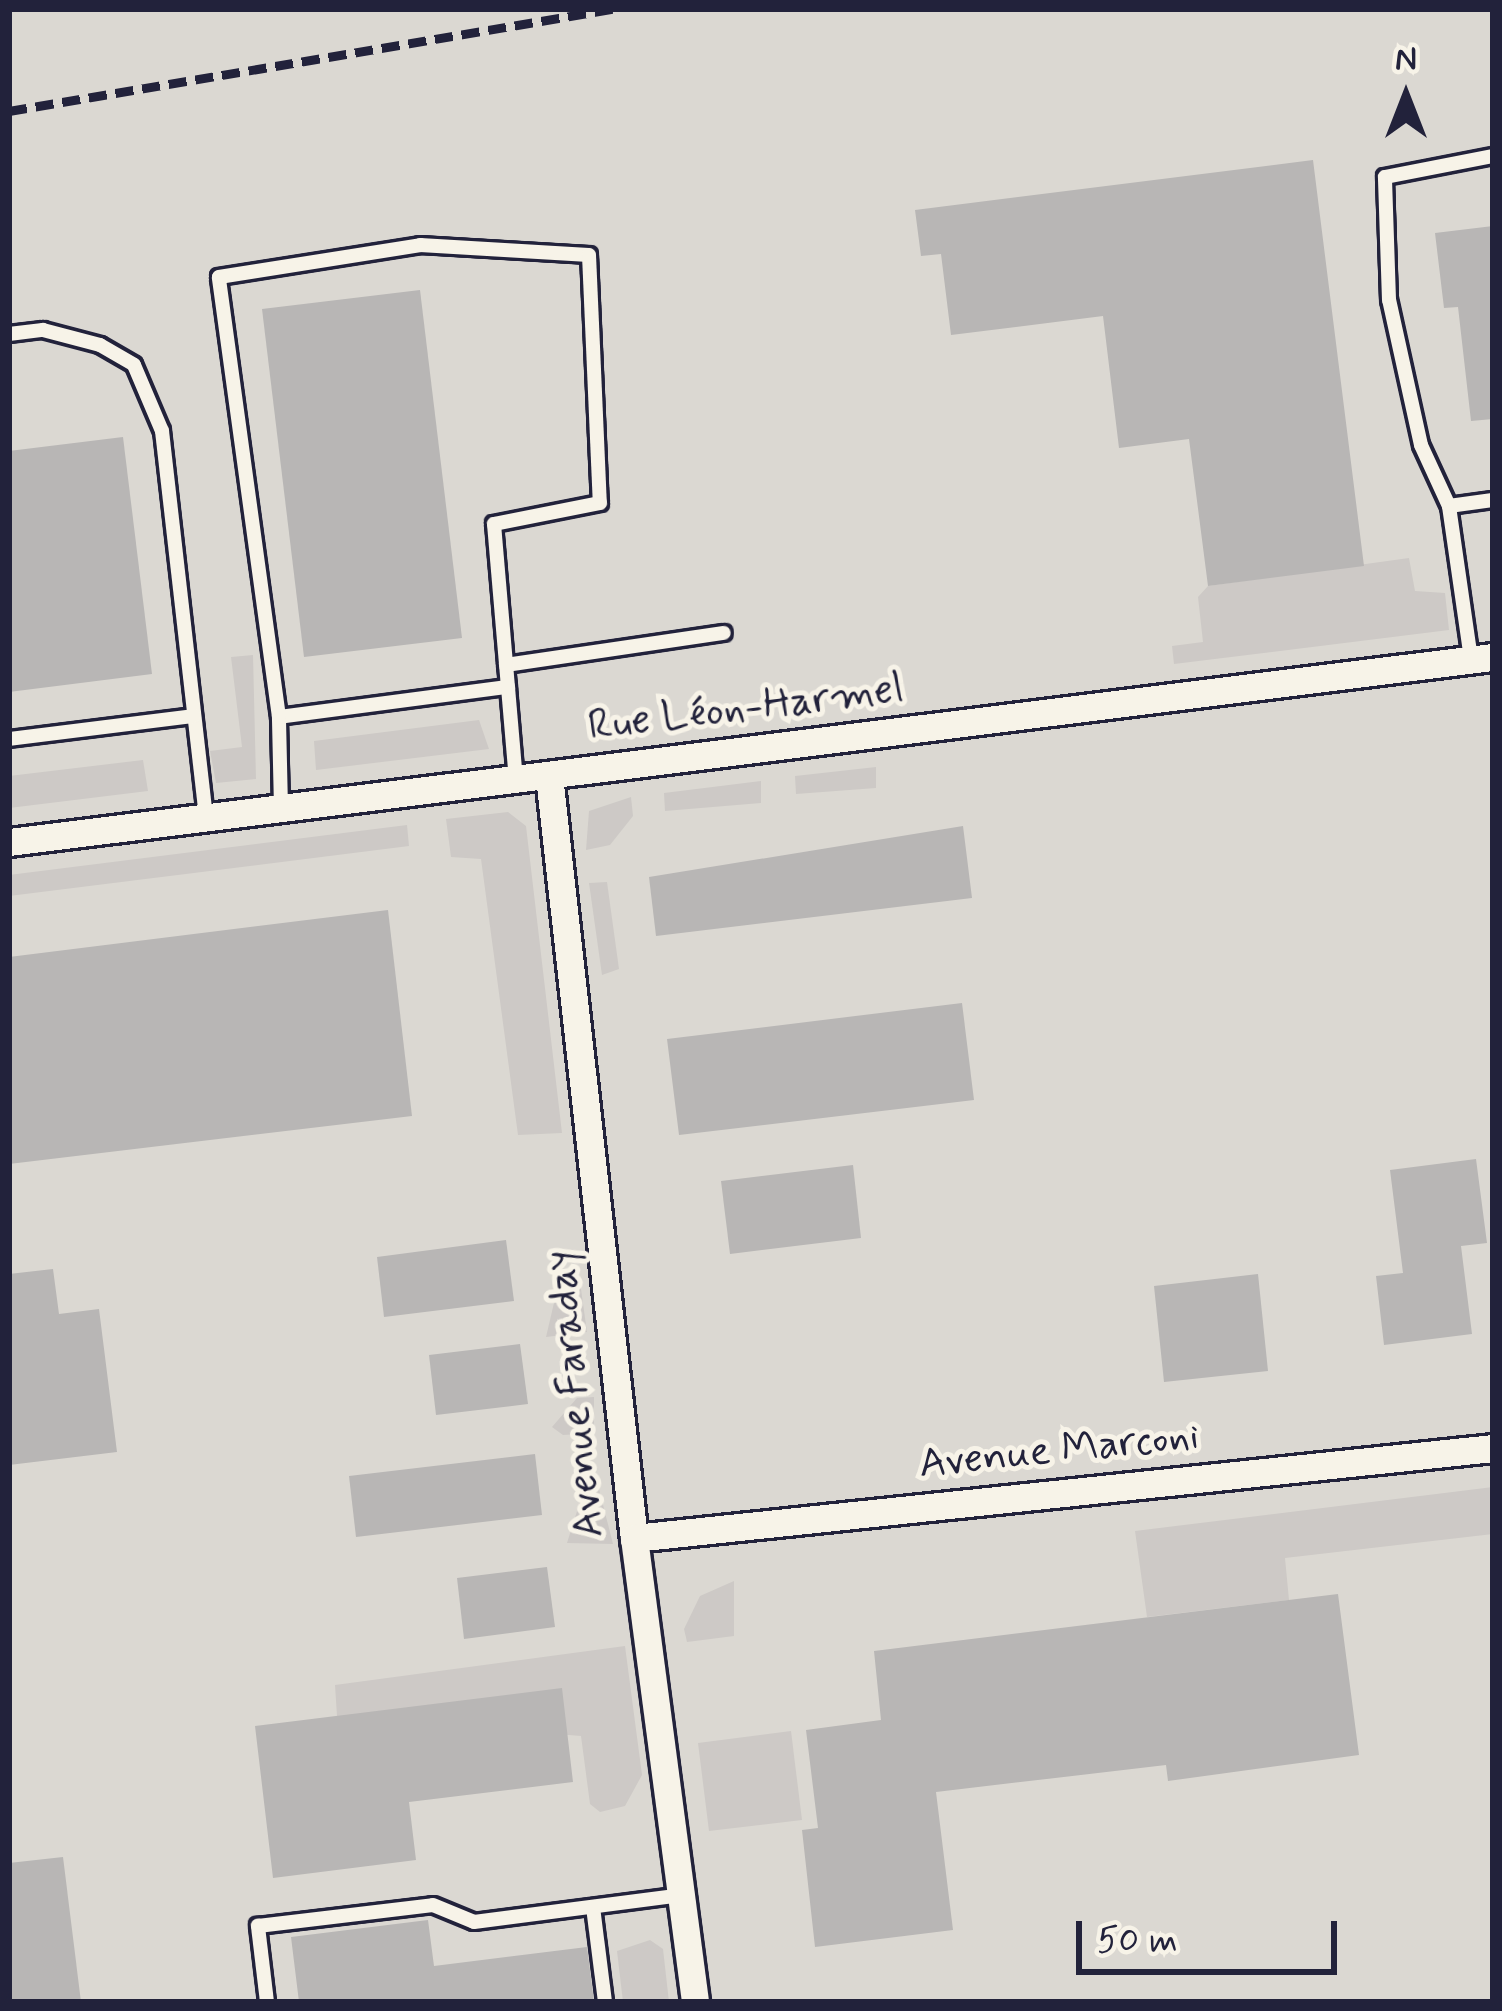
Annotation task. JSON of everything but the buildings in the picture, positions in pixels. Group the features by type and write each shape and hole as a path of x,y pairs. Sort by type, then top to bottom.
{"street":[{"name":"Rue Léon-Harmel","path":"9,842 1482,658"},
{"name":"Avenue Faraday","path":"549,776 634,1538 695,2002"},
{"name":"Avenue Marconi","path":"634,1538 1493,1448"}],"lane":[{"path":"1482,658 1449,506 1421,445 1389,300 1385,177 1493,156"},
{"path":"281,808 279,717 218,277 420,245 589,255 600,503 494,524 516,781"},
{"path":"9,334 44,330 100,345 134,365 162,431 206,818"},
{"path":"1449,506 1493,500"},
{"path":"506,664 724,633"},
{"path":"279,717 508,687"},
{"path":"9,739 194,716"},
{"path":"267,2002 258,1926 433,1905 474,1922 681,1895"},
{"path":"593,1906 605,2002"}],"shaded area":[{"path":"9,9 1493,9 1493,2002 9,2002"},
{"path":"1409,558 1415,591 1445,593 1449,630 1174,664 1172,646 1203,642 1198,597 1208,586"},
{"path":"253,655 256,779 216,783 210,751 242,747 231,657"},
{"path":"479,720 489,749 316,770 314,741"},
{"path":"143,760 148,791 9,808 9,776"},
{"path":"876,767 876,788 796,794 795,776"},
{"path":"761,781 761,803 665,811 664,793"},
{"path":"631,797 633,816 610,845 586,850 589,811"},
{"path":"508,812 526,826 562,1133 518,1135 481,859 451,857 446,819"},
{"path":"407,825 409,846 9,896 9,875"},
{"path":"607,882 619,969 602,975 589,883"},
{"path":"571,1269 579,1275 587,1332 546,1337 561,1273"},
{"path":"594,1397 594,1433 563,1435 552,1427 577,1398"},
{"path":"598,1485 613,1544 567,1543 584,1489"},
{"path":"1493,1487 1493,1534 1285,1558 1289,1600 1147,1617 1135,1531"},
{"path":"734,1581 734,1636 687,1642 684,1629 700,1596"},
{"path":"625,1646 642,1775 625,1806 600,1812 590,1804 581,1736 337,1716 335,1685"},
{"path":"791,1731 802,1820 709,1831 698,1743"},
{"path":"650,1940 663,1949 669,2002 623,2002 617,1951"}],"railway":[{"path":"9,111 612,9"}]}
